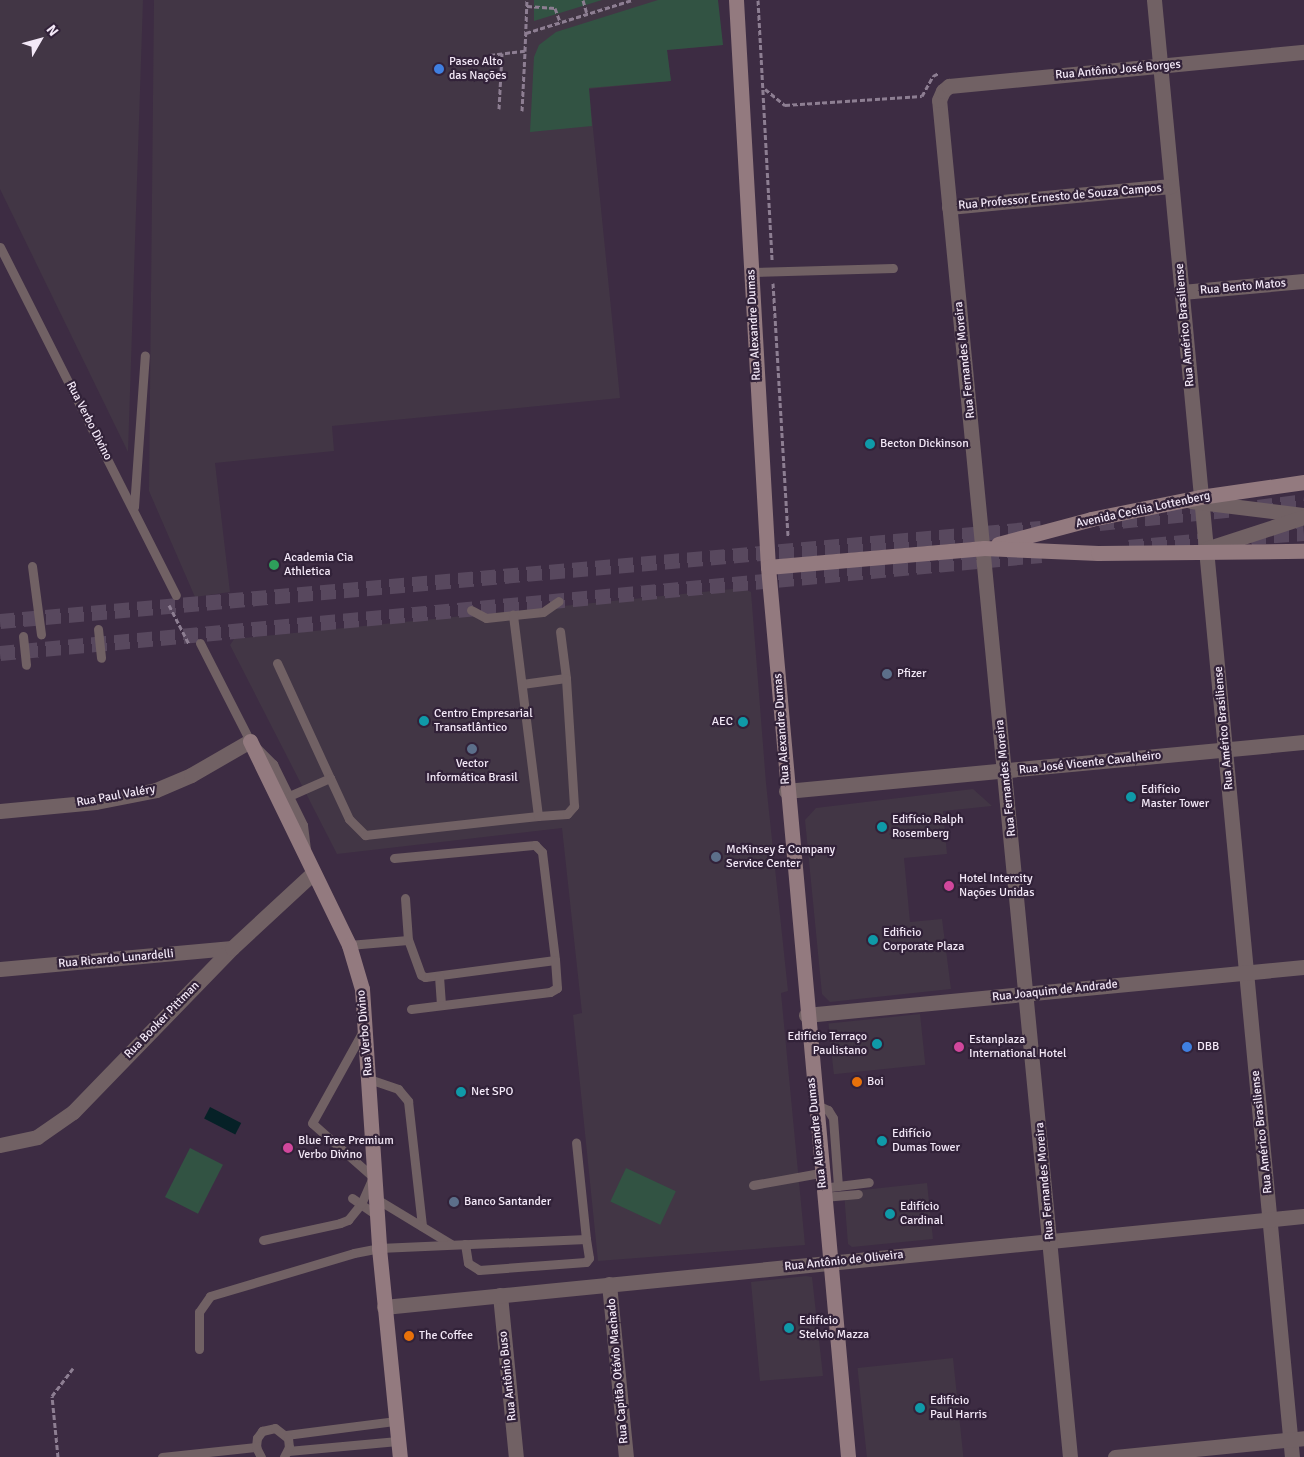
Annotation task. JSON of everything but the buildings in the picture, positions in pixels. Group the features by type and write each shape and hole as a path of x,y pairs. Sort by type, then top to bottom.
{"street":[{"name":"Rua Alexandre Dumas","path":"736,0 768,567 806,1015 848,1457"},
{"name":"Rua Américo Brasiliense","path":"1154,0 1182,292 1196,500 1226,749 1270,1219 1297,1439 1292,1457"},
{"name":"Rua Antônio José Borges","path":"939,100 943,91 949,86 1304,52"},
{"name":"Rua Fernandes Moreira","path":"939,100 984,548 1070,1457"},
{"name":"Rua Professor Ernesto de Souza Campos","path":"949,208 1171,186"},
{"name":"Rua Bento Matos","path":"1182,292 1304,281"},
{"name":"Avenida Cecília Lottenberg","path":"984,548 1091,519 1304,482"},
{"path":"1196,500 1304,516"},
{"path":"1203,552 1304,516"},
{"name":"Avenida Cecília Lottenberg","path":"768,567 984,548 1203,552 1304,551"},
{"name":"Rua Paul Valéry","path":"0,811 96,802 156,790 191,775 250,741"},
{"name":"Rua Verbo Divino","path":"250,741 349,945 362,989 376,1215 400,1457"},
{"name":"Rua José Vicente Cavalheiro","path":"786,791 1005,772 1304,742"},
{"name":"Rua Booker Pittman","path":"0,1145 37,1138 67,1118 310,866"},
{"name":"Rua Ricardo Lunardelli","path":"0,970 232,948"},
{"name":"Rua Joaquim de Andrade","path":"806,1015 1304,967"},
{"name":"Rua Antônio de Oliveira","path":"384,1307 1304,1216"},
{"name":"Rua Capitão Otávio Machado","path":"609,1284 626,1457"},
{"name":"Rua Antônio Buso","path":"500,1295 516,1457"},
{"path":"1115,1457 1297,1439"}],"lane":[{"name":"Rua Verbo Divino","path":"0,247 134,508 176,595"},
{"path":"751,272 893,268"},
{"path":"134,508 145,355"},
{"path":"32,566 41,634"},
{"path":"471,610 486,618 543,612 558,601"},
{"path":"513,615 538,816"},
{"path":"98,629 101,658"},
{"path":"277,663 348,819 365,835 566,814 574,806 566,678 560,631"},
{"path":"22,636 26,665"},
{"name":"Rua Verbo Divino","path":"202,646 250,741"},
{"path":"522,684 566,678"},
{"path":"250,741 273,764 303,825 310,866"},
{"path":"289,796 330,778"},
{"path":"394,858 535,845 542,852 555,960 557,988 550,992 411,1009"},
{"path":"405,898 408,940 421,975 439,976 555,960"},
{"path":"349,945 408,940"},
{"path":"439,976 441,1005"},
{"path":"263,1240 340,1223 348,1220 361,1204 373,1177 312,1123 365,1028"},
{"path":"369,1079 398,1089 408,1100 422,1226"},
{"path":"814,1104 828,1110 833,1118 838,1186"},
{"path":"465,1244 468,1263 480,1270 586,1262 589,1258 576,1143"},
{"path":"753,1185 838,1186 869,1182"},
{"path":"822,1186 858,1194"},
{"path":"352,1198 376,1215"},
{"path":"375,1198 452,1245"},
{"path":"199,1349 200,1307 215,1293 379,1248 586,1238"},
{"path":"261,1457 256,1447 259,1435 266,1429 275,1428 286,1435 396,1421"},
{"path":"286,1435 286,1454 398,1441"},
{"path":"162,1457 256,1447"}],"path":[{"path":"522,111 527,0"},
{"path":"583,0 587,14"},
{"path":"613,0 614,5"},
{"path":"526,33 632,0"},
{"path":"527,6 555,8 560,22"},
{"path":"490,55 525,51"},
{"path":"499,109 502,53"},
{"path":"170,582 162,590 187,643 202,646"},
{"path":"58,1457 52,1396 73,1368"}],"shaded area":[{"path":"0,0 143,0 128,452 0,189"},
{"path":"154,0 717,0 723,45 667,50 671,81 589,89 620,398 332,426 334,451 215,463 230,592 195,597 149,491"},
{"path":"534,0 602,0 534,21"},
{"path":"658,0 718,0 723,45 667,50 671,81 589,88 592,126 530,132 534,57 539,45 556,32"},
{"path":"742,588 751,592 766,783 788,991 781,993 805,1245 598,1261 573,1015 582,1013 562,828 337,854 230,645 234,639"},
{"path":"973,789 992,806 943,811 947,854 904,858 910,922 942,919 951,989 830,1002 822,994 805,820 816,808"},
{"path":"920,1014 925,1065 834,1074 829,1024"},
{"path":"210,1107 241,1123 235,1134 204,1119"},
{"path":"190,1148 223,1165 198,1214 165,1197"},
{"path":"626,1168 676,1191 660,1225 610,1202"},
{"path":"927,1183 933,1239 852,1247 848,1244 844,1192"},
{"path":"812,1277 823,1376 760,1381 751,1282"},
{"path":"953,1358 963,1457 867,1457 858,1368"}],"tunnel":[{"path":"1258,507 1304,501"},
{"path":"1099,523 1235,509"},
{"path":"0,621 1041,528"},
{"path":"1251,537 1304,533"},
{"path":"1129,547 1218,539"},
{"path":"0,653 1041,555"}],"place":[{"name":"Paseo Alto das Nações","path":"439,69"},
{"name":"Becton Dickinson","path":"870,444"},
{"name":"Academia Cia Athletica","path":"274,565"},
{"name":"Pfizer","path":"887,674"},
{"name":"Centro Empresarial Transatlântico","path":"424,721"},
{"name":"AEC","path":"743,722"},
{"name":"Vector Informática Brasil","path":"472,749"},
{"name":"Edifício Master Tower","path":"1131,797"},
{"name":"Edifício Ralph Rosemberg","path":"882,827"},
{"name":"McKinsey & Company Service Center","path":"716,857"},
{"name":"Hotel Intercity Nações Unidas","path":"949,886"},
{"name":"Edificio Corporate Plaza","path":"873,940"},
{"name":"Edifício Terraço Paulistano","path":"877,1044"},
{"name":"Estanplaza International Hotel","path":"959,1047"},
{"name":"DBB","path":"1187,1047"},
{"name":"Boi","path":"857,1082"},
{"name":"Net SPO","path":"461,1092"},
{"name":"Edifício Dumas Tower","path":"882,1141"},
{"name":"Blue Tree Premium Verbo Divino","path":"288,1148"},
{"name":"Banco Santander","path":"454,1202"},
{"name":"Edifício Cardinal","path":"890,1214"},
{"name":"Edifício Stelvio Mazza","path":"789,1328"},
{"name":"The Coffee","path":"409,1336"},
{"name":"Edifício Paul Harris","path":"920,1408"}]}
